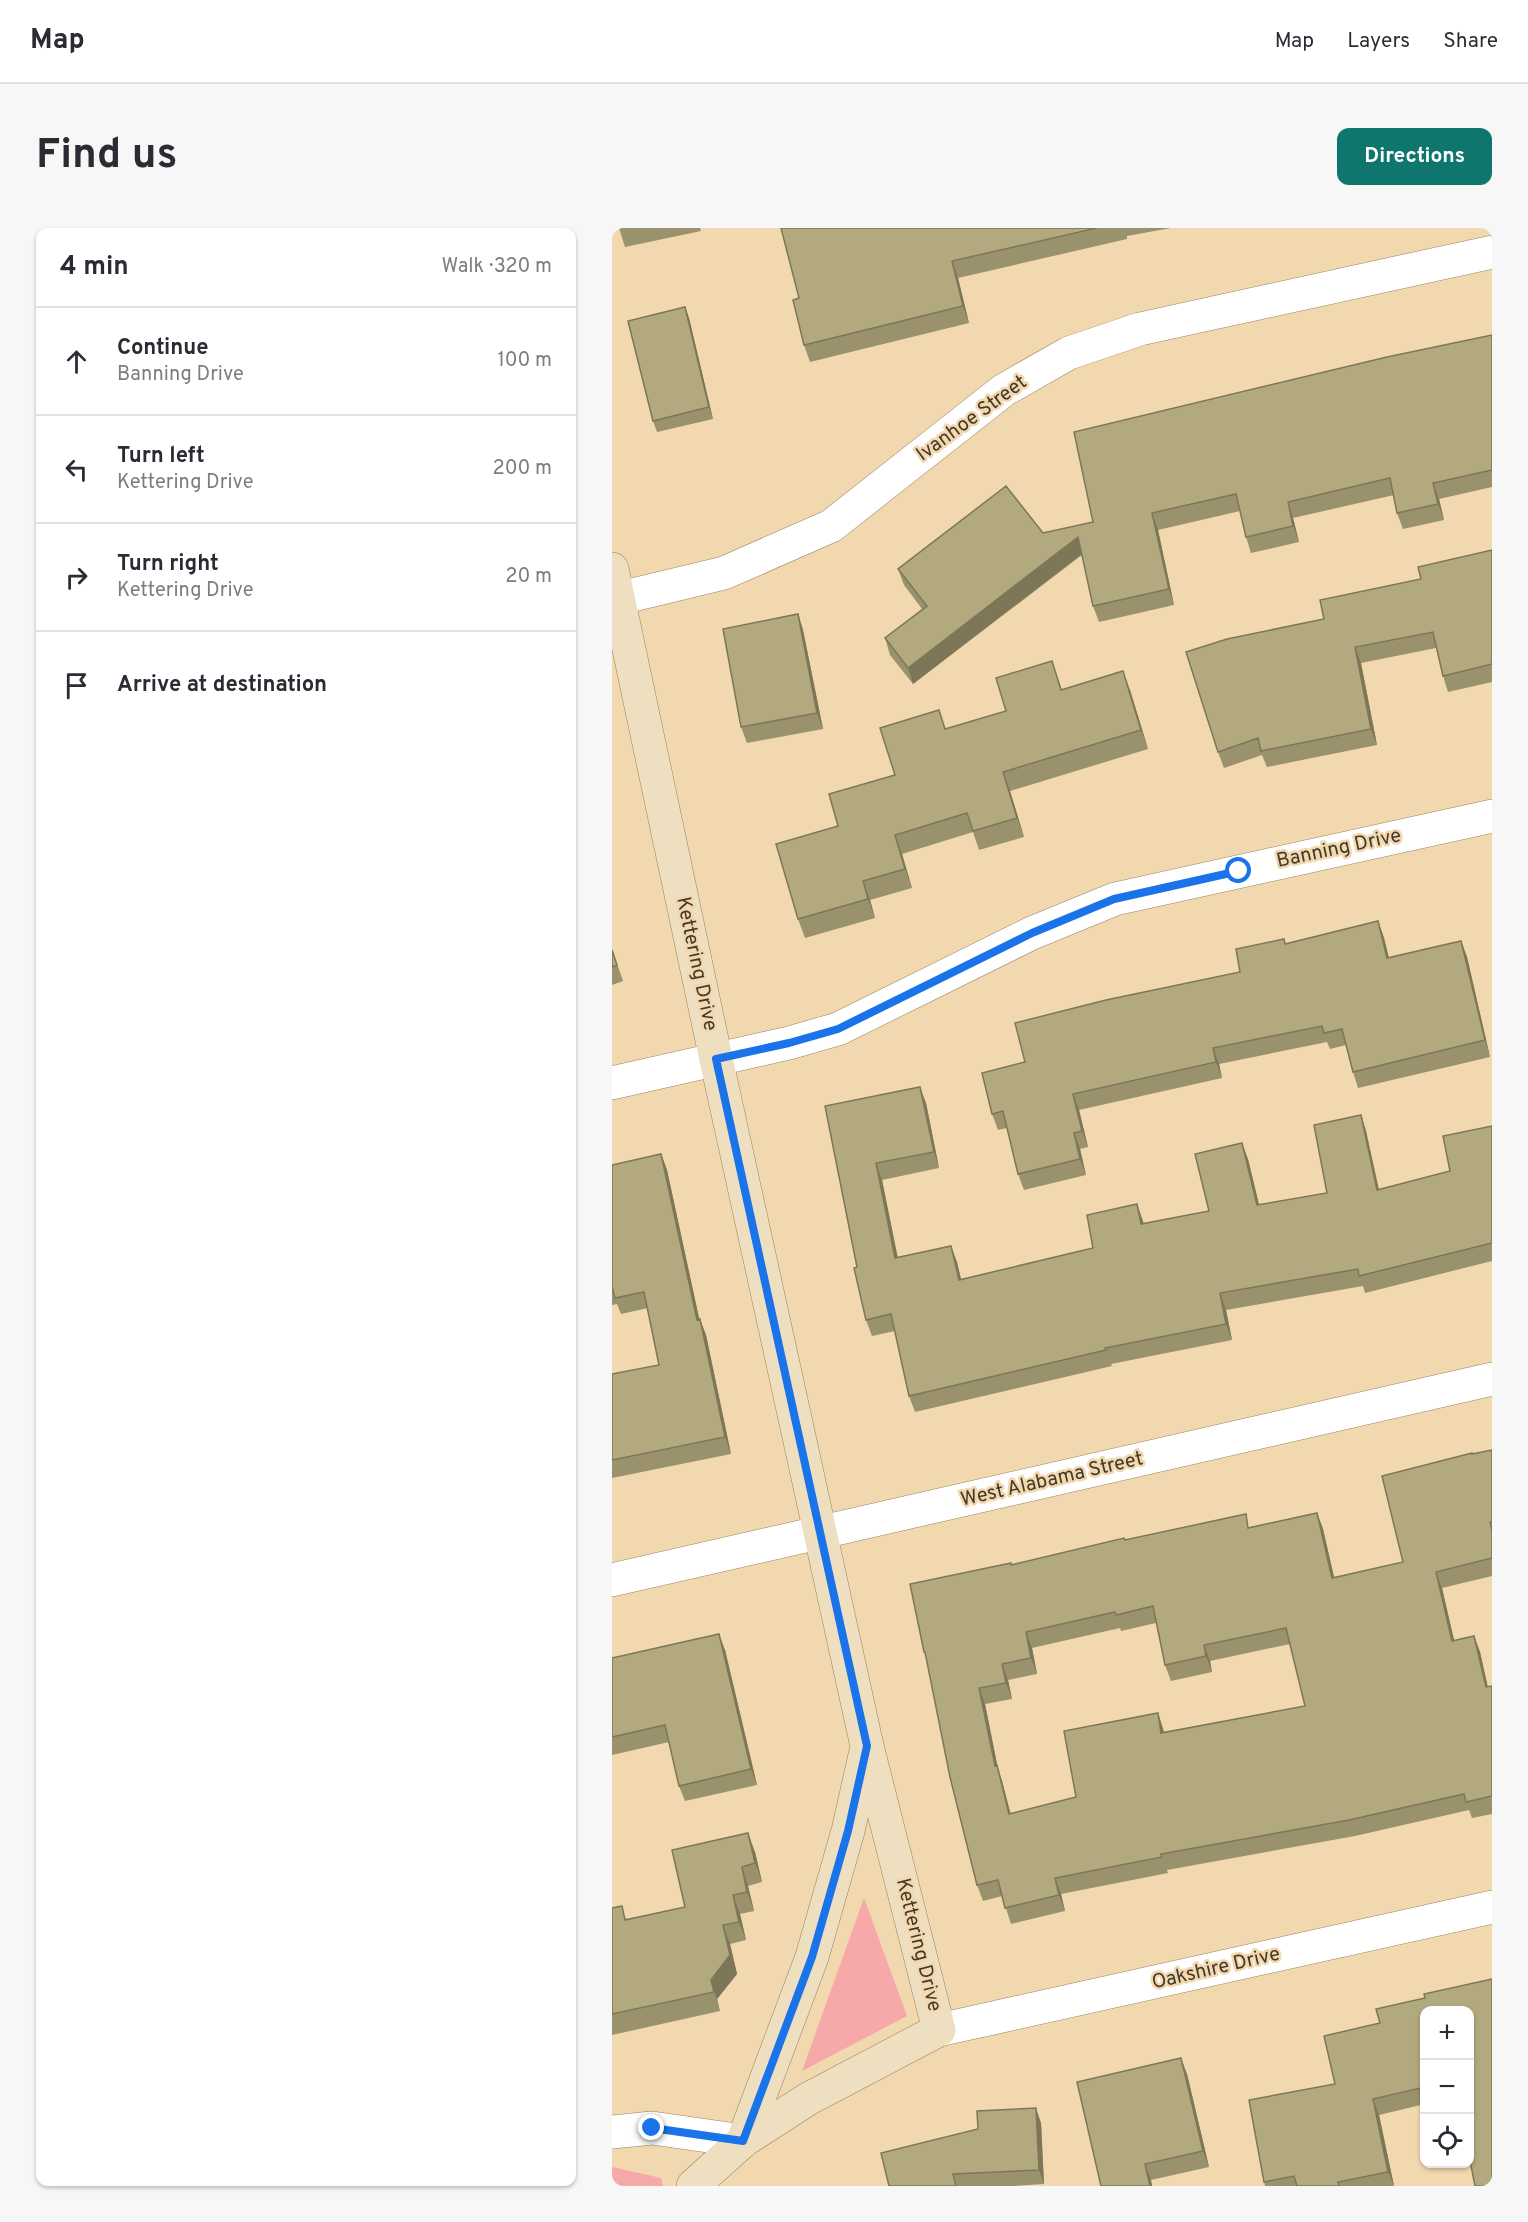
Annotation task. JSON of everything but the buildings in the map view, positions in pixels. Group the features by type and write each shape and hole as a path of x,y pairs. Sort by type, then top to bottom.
{"street":[{"name":"Ivanhoe Street","path":"614,589 724,573 831,526 1004,390 1069,353 1140,328 1492,252"},
{"name":"Kettering Drive","path":"614,589 867,1746 939,2030 808,2099 743,2141 693,2186"},
{"name":"Banning Drive","path":"612,1083 789,1043 838,1029 1032,933 1114,899 1492,816"},
{"name":"West Alabama Street","path":"612,1580 1492,1379"},
{"name":"Kettering Drive","path":"743,2141 812,1957 848,1831 867,1746"},
{"name":"Oakshire Drive","path":"939,2030 1492,1907"},
{"path":"612,2132 652,2128 743,2141"}],"shaded area":[{"path":"864,1898 907,2016 802,2071"},
{"path":"612,2167 661,2178 663,2186 612,2186"}],"route":[{"path":"652,2128 743,2141 812,1957 848,1831 867,1746 716,1059 789,1043 838,1029 1032,933 1114,899 1239,871"}]}
